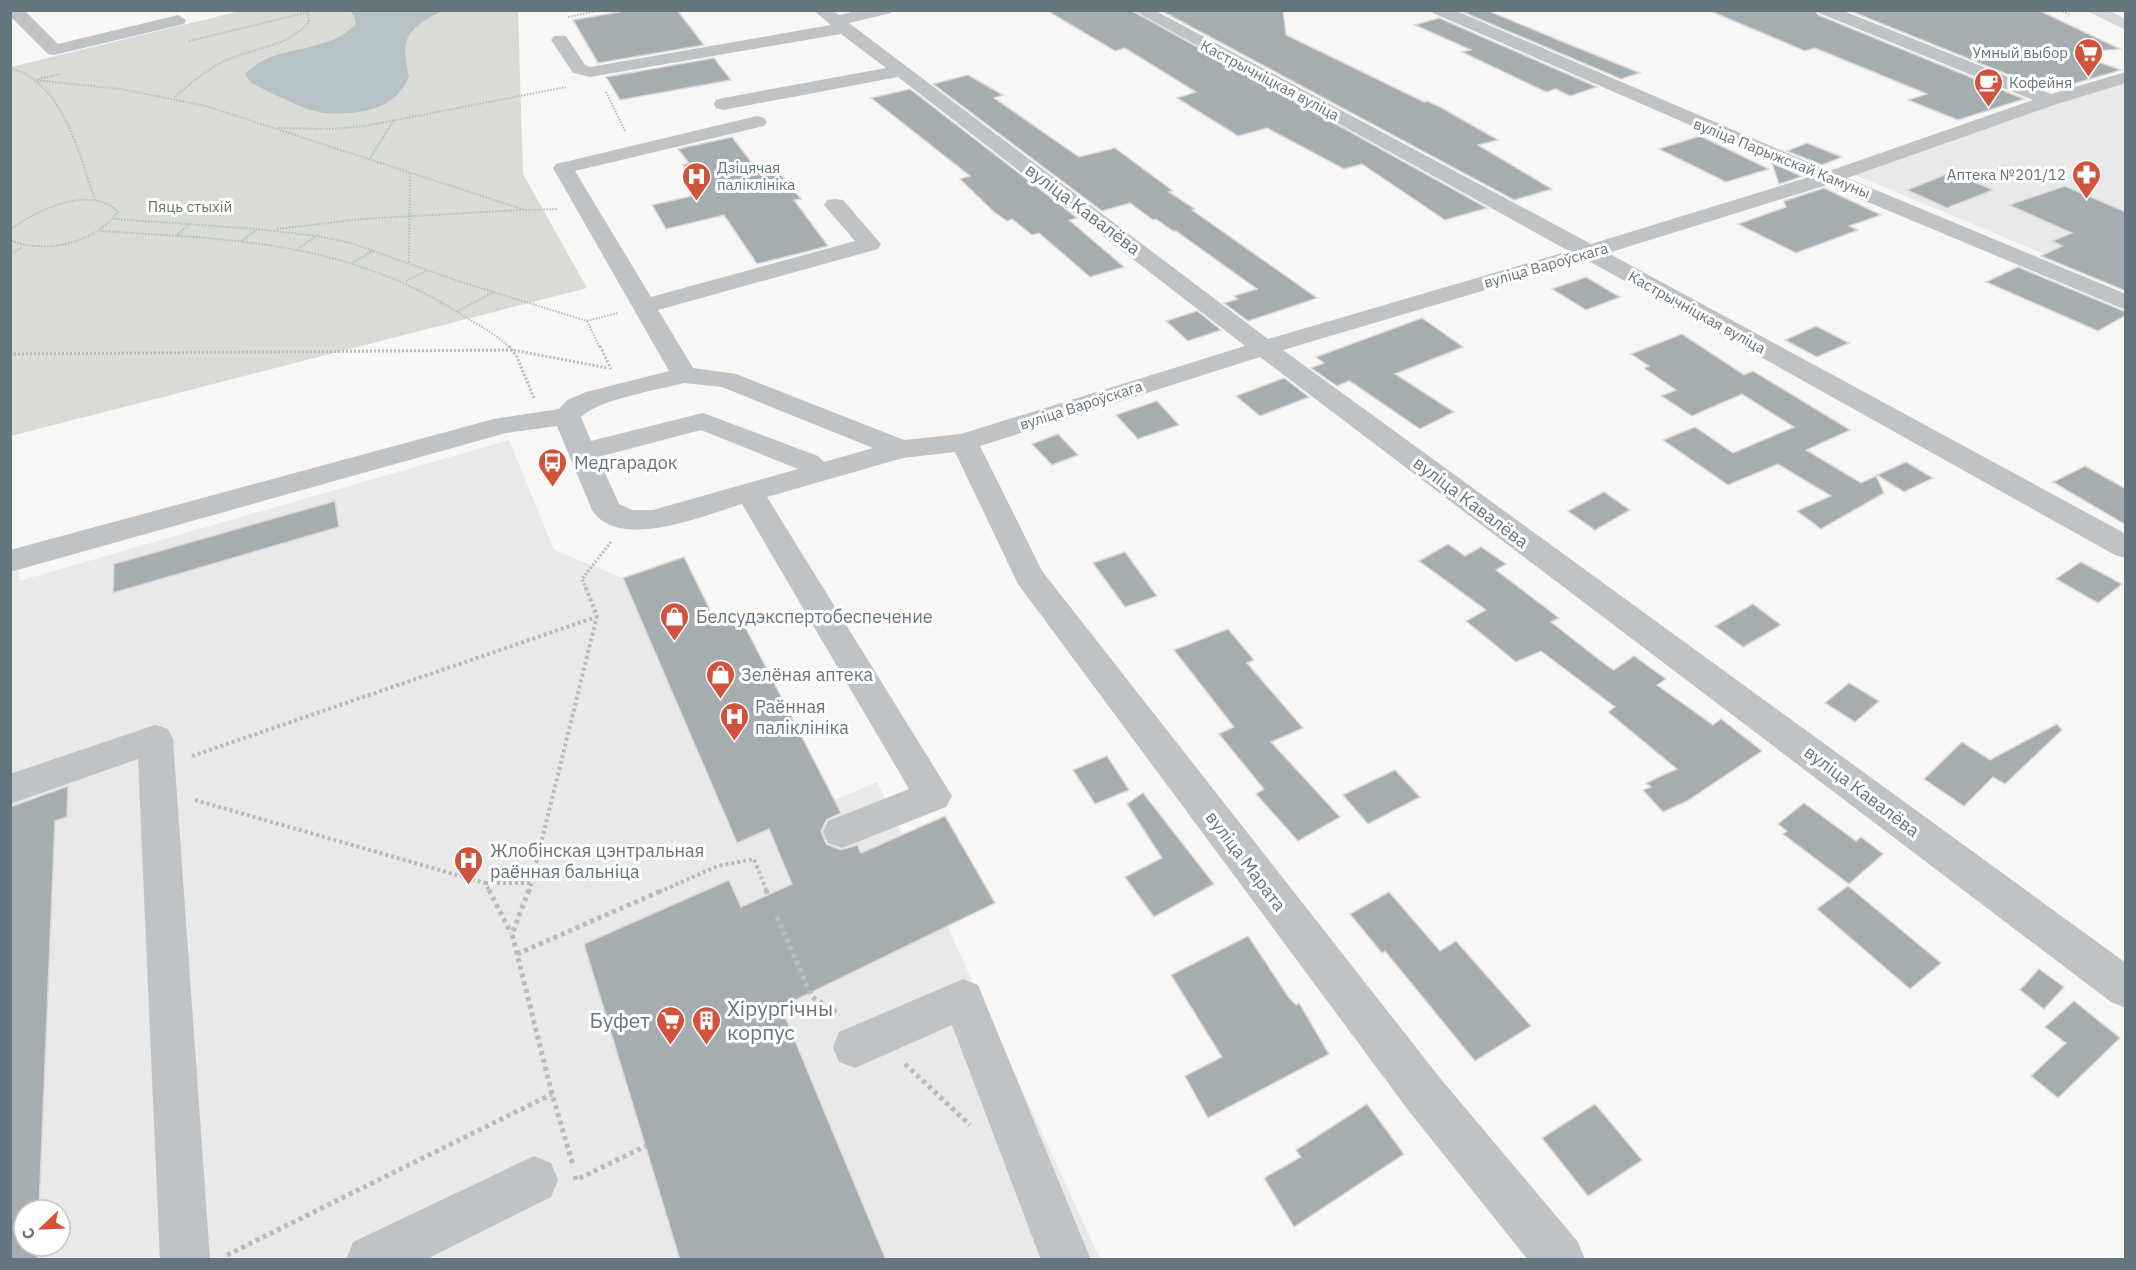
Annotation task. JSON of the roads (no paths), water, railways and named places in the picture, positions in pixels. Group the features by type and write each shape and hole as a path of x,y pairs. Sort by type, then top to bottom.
{"main road":[{"path":"2093,10 2121,21"}],"street":[{"path":"14,10 54,50 178,20"},
{"path":"560,40 579,69 598,75 885,10"},
{"name":"Кастрычніцкая вуліца","path":"1141,10 1589,252 2126,548"},
{"name":"вуліца Парыжскай Камуны","path":"1439,10 1659,107 2126,303"},
{"path":"1824,10 2050,100"},
{"name":"вуліца Кавалёва","path":"834,20 1264,348 2126,988"},
{"path":"723,104 902,71"},
{"name":"вуліца Вароўскага","path":"582,452 607,510 628,520 653,520 901,449 964,442 1264,348 1589,252 1830,177 2050,100 2126,77"},
{"path":"684,375 563,168 757,122"},
{"path":"643,306 870,244 835,205"},
{"path":"10,561 504,425 555,418 595,398 684,375 727,380 901,449"},
{"path":"555,418 582,452 703,421 808,462 817,472"},
{"name":"вуліца Марата","path":"964,442 1029,576 1424,1094 1560,1260"},
{"path":"749,492 933,796 842,832"},
{"path":"10,789 155,739 185,1260"},
{"path":"855,1047 963,999 1066,1260"},
{"path":"371,1260 534,1180"}],"place":[{"name":"Умный выбор","path":"2089,78"},
{"name":"Кофейня","path":"1988,108"},
{"name":"Аптека №201/12","path":"2087,200"},
{"name":"Дзіцячая паліклініка","path":"696,202"},
{"name":"Медгарадок","path":"553,488"},
{"name":"Белсудэкспертобеспечение","path":"675,642"},
{"name":"Зелёная аптека","path":"720,700"},
{"name":"Раённая паліклініка","path":"734,742"},
{"name":"Жлобінская цэнтральная раённая бальніца","path":"469,886"},
{"name":"Буфет","path":"671,1046"},
{"name":"Хірургічны корпус","path":"706,1046"}],"park label":[{"name":"Пяць стыхій","path":"190,206"}]}
